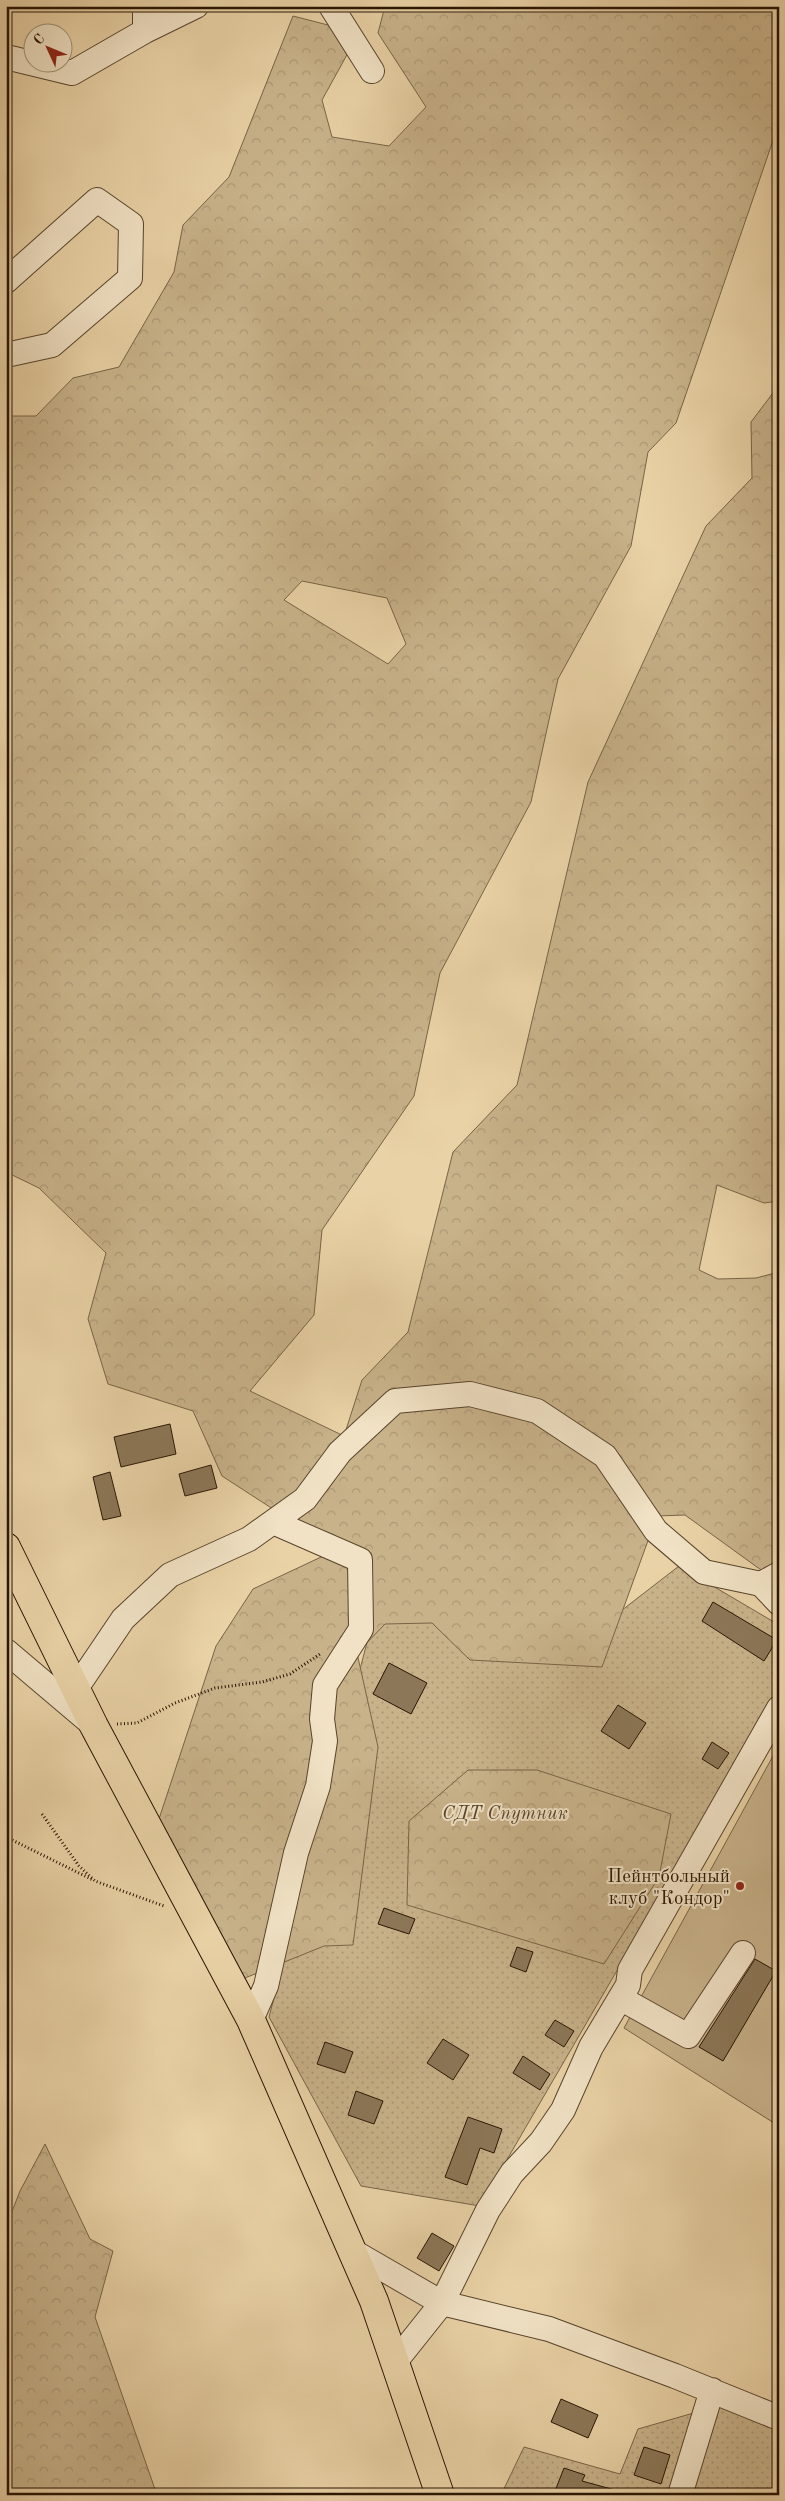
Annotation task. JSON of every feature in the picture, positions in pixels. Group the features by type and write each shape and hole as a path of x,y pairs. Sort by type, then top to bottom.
{"main road":[{"path":"6,1547 77,1686 94,1726 251,2020 374,2301 440,2495"}],"street":[{"path":"145,30 146,6"},
{"path":"6,57 72,73 145,30 196,6"},
{"path":"331,6 372,71"},
{"path":"6,281 97,200 130,224 130,278 52,345 6,355"},
{"path":"77,1686 124,1619 170,1575 249,1539 305,1499 340,1452 395,1401 470,1394 537,1411 605,1456 656,1531 704,1572 770,1579 779,1602"},
{"path":"251,2020 266,1986 279,1936 296,1853 318,1786 325,1741 322,1719 325,1685 361,1629 360,1560 273,1522"},
{"path":"6,1651 94,1726"},
{"path":"395,2362 442,2303 488,2210 512,2173 541,2142 563,2110 591,2047 628,1985 630,1970 779,1708"},
{"path":"620,1998 688,2036 742,1953"},
{"path":"352,2251 442,2303 549,2329 712,2390 779,2418"},
{"path":"680,2495 712,2390"}],"path":[{"path":"94,1726 137,1723 175,1703 215,1688 262,1682 290,1674 328,1648"},
{"path":"42,1814 79,1866 95,1881"},
{"path":"6,1838 95,1881 197,1917"}],"green space":[{"path":"385,6 779,6 779,123 676,423 648,452 631,546 558,679 531,802 440,973 414,1096 322,1230 314,1315 250,1391 344,1436 362,1380 408,1332 453,1152 517,1085 588,782 706,526 752,478 751,422 779,385 779,1201 764,1203 717,1185 699,1270 718,1279 756,1278 779,1272 779,1583 685,1515 657,1516 602,1667 470,1660 432,1623 385,1624 357,1653 378,1747 353,1945 324,1946 240,1980 158,1822 216,1646 253,1589 336,1550 222,1476 193,1411 108,1384 88,1319 106,1253 39,1188 6,1172 6,416 36,416 73,378 119,367 174,272 183,225 229,177 293,16 359,33 322,100 332,137 389,146 426,107 378,33","holes":["302,581 387,598 406,644 388,664 284,600"]},
{"name":"СДТ Спутник","path":"679,1566 779,1625 779,1692 480,2206 361,2186 269,2017 381,1589 573,1648"},
{"name":"Пейнтбольный клуб \"Кондор\"","path":"779,1745 779,2115 774,2123 624,2028"},
{"path":"468,1770 537,1770 671,1814 659,1877 604,1964 407,1905 409,1821"},
{"path":"45,2144 90,2239 113,2251 95,2317 157,2495 6,2495 6,2227 20,2191"},
{"path":"718,2406 779,2428 779,2495 501,2495 524,2447 620,2474 638,2429"}],"building":[{"path":"170,1424 176,1454 121,1467 114,1437"},
{"path":"211,1465 217,1488 185,1496 179,1474"},
{"path":"110,1472 121,1516 103,1520 93,1477"},
{"path":"713,1602 777,1640 764,1661 702,1621"},
{"path":"389,1663 427,1683 411,1714 373,1694"},
{"path":"618,1705 646,1723 629,1749 601,1731"},
{"path":"712,1742 729,1753 718,1769 702,1759"},
{"path":"384,1908 415,1919 409,1934 378,1924"},
{"path":"517,1947 533,1952 526,1972 510,1966"},
{"path":"755,1959 776,1971 723,2061 699,2047"},
{"path":"555,2020 574,2031 564,2047 545,2035"},
{"path":"443,2039 469,2055 453,2080 427,2063"},
{"path":"325,2042 353,2052 345,2073 317,2064"},
{"path":"523,2056 550,2074 540,2090 513,2073"},
{"path":"356,2091 383,2101 374,2124 348,2115"},
{"path":"468,2117 502,2129 494,2153 480,2148 467,2185 445,2177"},
{"path":"432,2233 454,2246 439,2271 417,2258"},
{"path":"561,2399 598,2415 588,2438 551,2422"},
{"path":"644,2447 670,2455 661,2484 634,2475"},
{"path":"564,2468 585,2475 582,2481 615,2490 614,2495 565,2495 555,2491"}],"place":[{"name":"Пейнтбольный клуб \"Кондор\"","path":"740,1886"}]}
